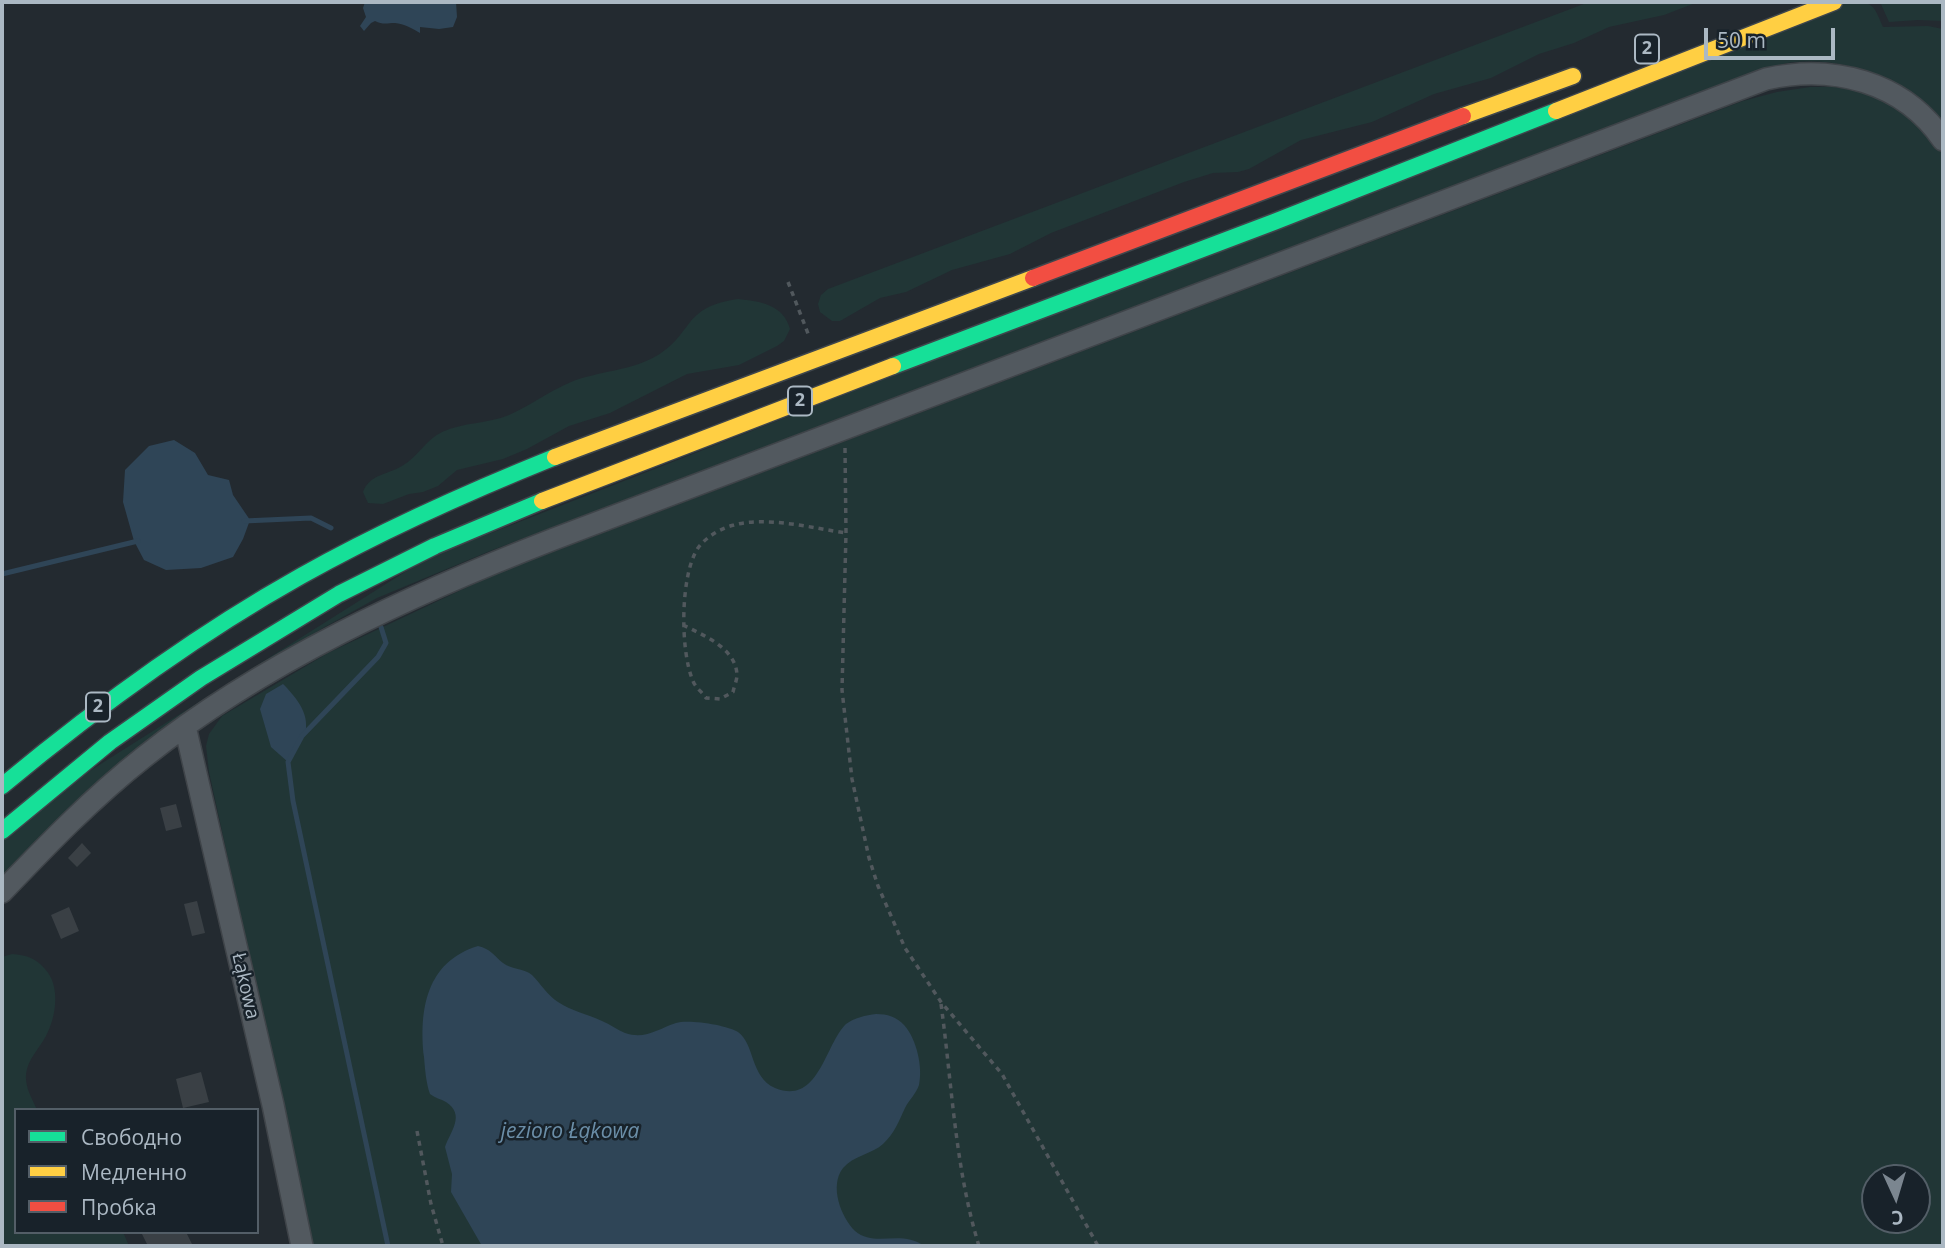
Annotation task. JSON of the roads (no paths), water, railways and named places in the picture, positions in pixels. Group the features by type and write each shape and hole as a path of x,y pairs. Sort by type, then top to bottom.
{"highway":[{"name":"2","path":"2,831 110,743 211,672 339,594 435,546 584,482 1274,222 1834,2"},
{"name":"2","path":"2,786 57,739 146,673 240,613 348,551 468,493 565,453 1267,187 1590,70"}],"street":[{"path":"2,892 78,814 145,756 184,728 310,650 450,581 519,552 1766,79 1812,72 1859,80 1880,87 1919,113 1943,140"},
{"name":"Łąkowa","path":"184,728 273,1105 302,1246"}],"water":[{"path":"365,2 456,2 457,17 453,27 420,27 420,33 402,24 375,21 364,31 360,26 366,17 363,8"},
{"path":"174,440 195,453 208,475 229,480 233,495 250,520 233,557 201,568 166,570 144,560 134,541 123,502 125,470 149,446"},
{"path":"283,684 299,704 306,722 304,735 288,762 271,747 260,709 266,694"},
{"name":"jezioro Łąkowa","path":"478,946 507,965 529,973 563,1005 625,1033 645,1034 682,1022 707,1023 733,1029 743,1037 757,1069 767,1083 790,1091 802,1088 811,1081 839,1033 849,1022 876,1014 888,1015 898,1020 909,1031 916,1046 920,1070 919,1085 887,1140 843,1168 837,1183 838,1201 850,1225 863,1236 906,1239 924,1246 482,1246 451,1192 452,1174 445,1147 455,1124 455,1112 446,1102 430,1094 423,1039 425,1005 437,976 447,963"}],"waterway":[{"path":"244,521 311,518 331,528"},
{"path":"2,574 138,541"},
{"path":"381,627 386,643 378,657 302,736 288,762 293,801 388,1246"}]}
